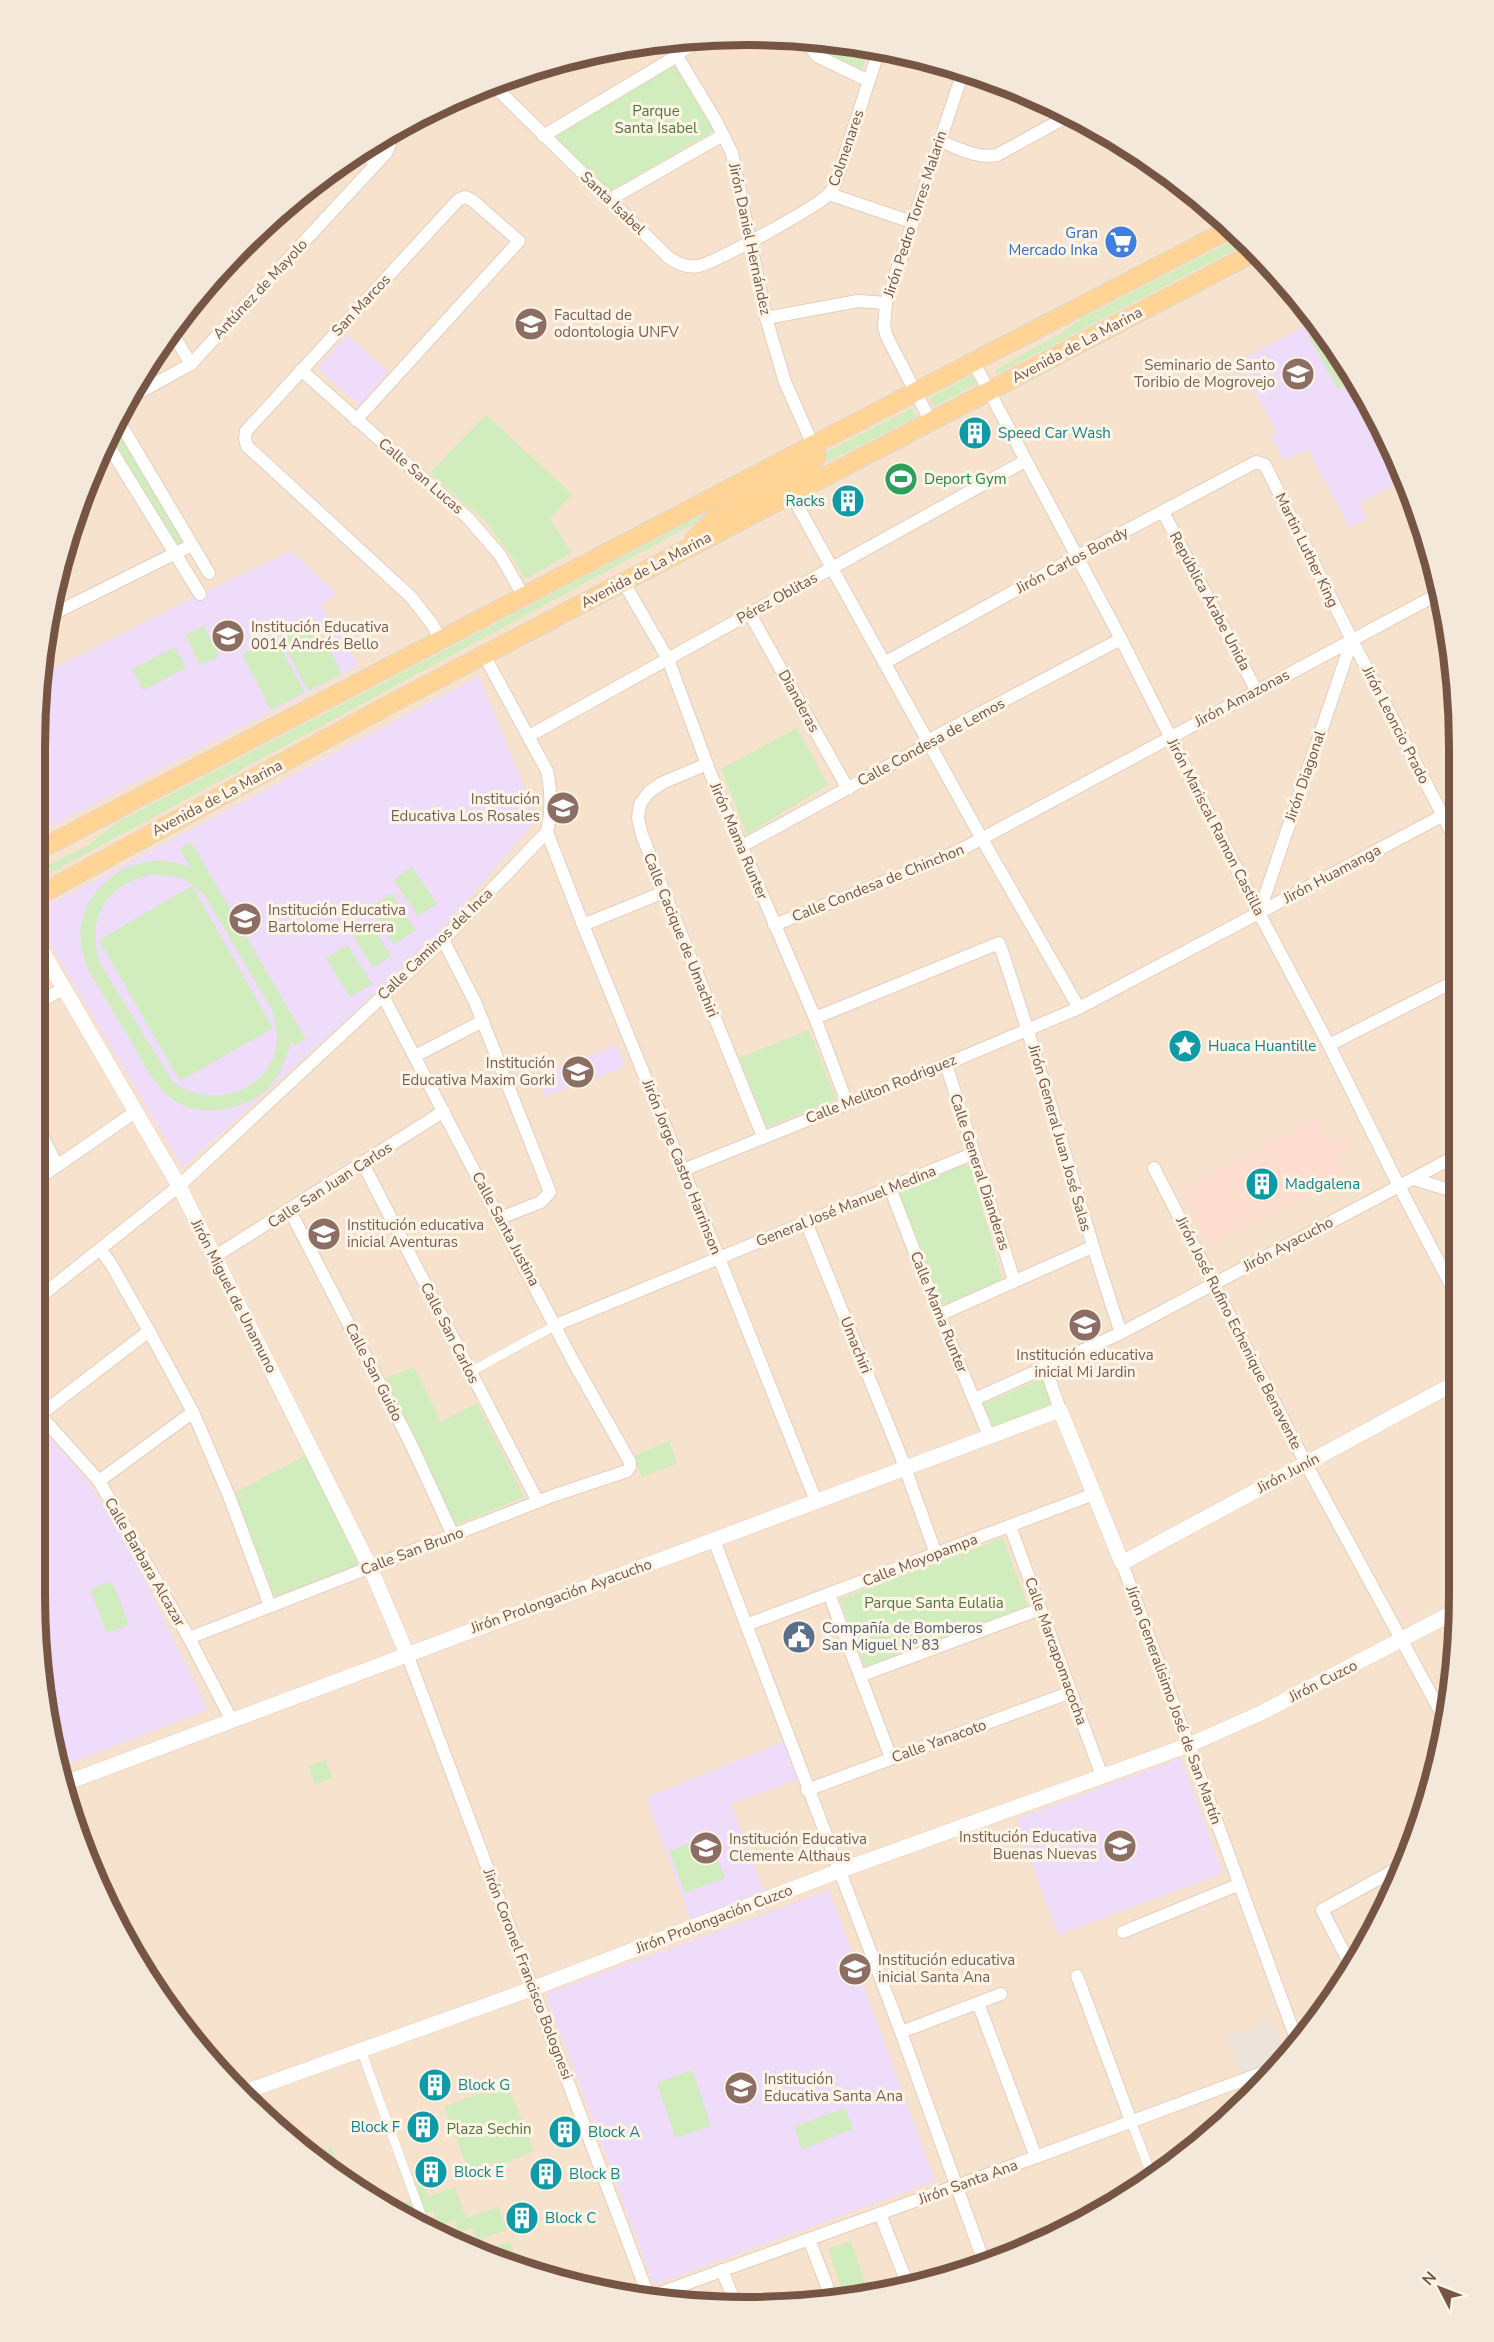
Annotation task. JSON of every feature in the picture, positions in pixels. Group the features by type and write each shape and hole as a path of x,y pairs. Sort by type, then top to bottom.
{"main road":[{"name":"Avenida de La Marina","path":"45,847 1224,232"},
{"name":"Avenida de La Marina","path":"45,892 484,655 1248,256"},
{"path":"684,551 716,517 811,466 817,456 813,445"}],"street":[{"path":"543,136 690,48"},
{"name":"Jirón Daniel Hernández","path":"673,49 732,153 766,318 785,382 813,445"},
{"path":"811,49 817,56 869,81"},
{"name":"Colmenares","path":"751,241 830,194 836,182 877,57"},
{"name":"Jirón Pedro Torres Malarin","path":"931,422 887,338 884,327 885,303 961,78"},
{"name":"Santa Isabel","path":"498,90 609,200 678,264 698,266 751,241"},
{"path":"940,141 988,157 997,155 1062,120"},
{"path":"609,200 723,135"},
{"name":"Antúnez de Mayolo","path":"142,391 191,364 387,152 390,143"},
{"path":"369,156 375,165"},
{"path":"830,194 912,222"},
{"name":"San Marcos","path":"356,420 519,241 472,200 465,197 458,200 246,431 244,439 247,446 411,597 432,624 441,641"},
{"path":"766,318 858,301 885,303"},
{"path":"176,339 191,364"},
{"name":"Jirón Mariscal Ramon Castilla","path":"974,363 1121,639 1449,1282"},
{"name":"Calle San Lucas","path":"301,370 489,539 524,597"},
{"path":"122,427 210,573"},
{"path":"111,450 200,594"},
{"name":"Pérez Oblitas","path":"529,736 1025,461"},
{"name":"Jirón Carlos Bondy","path":"884,663 1076,557 1256,462 1261,462"},
{"name":"Martin Luther King","path":"1261,462 1265,465 1352,639"},
{"path":"791,494 1078,1008"},
{"name":"República Árabe Unida","path":"1163,512 1256,690"},
{"path":"58,612 192,545"},
{"name":"Jirón Mama Runter","path":"624,583 668,659 707,764 814,1018 847,1103"},
{"name":"Jirón Amazonas","path":"982,839 1433,597"},
{"name":"Dianderas","path":"750,614 848,789"},
{"name":"Calle Condesa de Lemos","path":"742,846 848,789 921,747 927,741 1121,639"},
{"name":"Jirón Leoncio Prado","path":"1352,639 1449,827"},
{"name":"Jirón Diagonal","path":"1259,913 1352,639"},
{"path":"484,655 547,771 552,791 547,832"},
{"name":"Calle Cacique de Umachiri","path":"707,764 662,783 650,792 640,804 638,818 642,835 763,1137"},
{"name":"Jirón Huamanga","path":"1078,1008 1449,812"},
{"name":"Jirón Jorge Castro Harrinson","path":"547,832 816,1501"},
{"name":"Calle Caminos del Inca","path":"45,1293 179,1186 443,939 547,832"},
{"name":"Calle Condesa de Chinchon","path":"774,925 924,866 982,839"},
{"path":"583,925 664,891"},
{"path":"443,939 483,1021 550,1192 541,1202 500,1218"},
{"name":"Jirón General Juan José Salas","path":"814,1018 999,943 1029,1029 1092,1247 1121,1333"},
{"name":"Jirón Miguel de Unamuno","path":"45,956 179,1186 370,1567 407,1654"},
{"path":"1329,1045 1449,984"},
{"path":"45,999 64,988"},
{"name":"Calle Santa Justina","path":"383,996 573,1361 630,1462"},
{"name":"Calle Meliton Rodriguez","path":"683,1170 1078,1008"},
{"path":"415,1056 483,1021"},
{"name":"Calle General Dianderas","path":"946,1064 972,1154 1014,1280"},
{"name":"Calle San Juan Carlos","path":"214,1257 290,1211 444,1111"},
{"path":"45,1174 135,1112"},
{"path":"45,1142 57,1165"},
{"name":"General José Manuel Medina","path":"556,1325 972,1154"},
{"name":"Jirón Ayacucho","path":"975,1399 1046,1369 1121,1333 1449,1160"},
{"name":"Calle San Carlos","path":"363,1164 538,1502"},
{"name":"Jirón José Rufino Echenique Benavente","path":"1154,1168 1306,1464 1439,1710"},
{"path":"1414,1179 1449,1190"},
{"name":"Calle Mama Runter","path":"890,1188 939,1315 990,1436"},
{"name":"Calle San Guido","path":"290,1211 410,1442 453,1535"},
{"name":"Umachiri","path":"806,1222 905,1468 936,1554"},
{"path":"939,1315 1092,1247"},
{"path":"100,1249 111,1264 193,1412 229,1496 270,1606"},
{"path":"470,1372 556,1325"},
{"path":"45,1412 149,1331"},
{"name":"Jíron Generalisimo José de San Martín","path":"1046,1369 1060,1410 1122,1563 1294,2034"},
{"name":"Jirón Junín","path":"1122,1563 1449,1386"},
{"name":"Jirón Prolongación Ayacucho","path":"69,1779 1060,1410"},
{"path":"99,1481 193,1412"},
{"name":"Calle Barbara Alcazar","path":"45,1420 99,1481 189,1638 231,1719"},
{"name":"Calle San Bruno","path":"189,1638 538,1502 627,1471 630,1462"},
{"name":"Calle Moyopampa","path":"746,1625 1094,1494"},
{"name":"Calle Marcapomacocha","path":"1010,1526 1102,1776"},
{"path":"714,1540 807,1790 901,2032 982,2257"},
{"path":"830,1594 891,1758"},
{"path":"860,1676 1040,1609"},
{"name":"Jirón Cuzco","path":"1189,1745 1263,1712 1448,1615"},
{"name":"Jirón Coronel Francisco Bolognesi","path":"407,1654 648,2290"},
{"name":"Calle Yanacoto","path":"807,1790 1071,1692"},
{"name":"Jirón Prolongación Cuzco","path":"250,2090 534,1988 839,1871 1189,1745"},
{"path":"1347,1959 1322,1910 1393,1871"},
{"path":"1123,1932 1240,1884"},
{"path":"1077,1976 1150,2170"},
{"path":"901,2032 1001,1994"},
{"path":"978,2003 1036,2157"},
{"path":"361,2050 422,2217"},
{"name":"Jirón Santa Ana","path":"662,2292 1260,2073"},
{"path":"880,2214 905,2279"},
{"path":"809,2239 829,2292"},
{"path":"722,2270 733,2296"}],"shaded area":[{"path":"747,45 793,47 884,58 929,69 1016,98 1057,117 1137,163 1174,190 1210,219 1275,284 1331,357 1377,437 1396,478 1425,565 1436,610 1447,701 1449,747 1449,1595 1443,1687 1436,1732 1425,1777 1396,1864 1355,1946 1331,1985 1304,2022 1275,2058 1210,2123 1137,2179 1057,2225 973,2260 884,2284 839,2291 747,2297 655,2291 610,2284 521,2260 437,2225 357,2179 284,2123 219,2058 190,2022 163,1985 139,1946 98,1864 82,1821 58,1732 47,1641 45,1595 45,747 51,655 58,610 69,565 98,478 139,396 163,357 190,320 219,284 284,219 357,163 396,139 478,98 521,82 610,58 655,51"},
{"path":"1307,324 1355,396 1398,483 1360,503 1367,519 1350,528 1308,449 1284,461 1271,436 1277,432 1239,362"},
{"path":"347,335 389,372 359,405 317,368"},
{"name":"Institución Educativa 0014 Andrés Bello","path":"291,551 337,594 322,606 359,666 45,830 45,747 50,671 200,594"},
{"name":"Institución Educativa Bartolome Herrera","path":"479,676 538,819 430,943 183,1168 45,936 45,907"},
{"name":"Institución Educativa Maxim Gorki","path":"617,1045 625,1067 545,1097 537,1076"},
{"name":"Madgalena","path":"1316,1118 1330,1145 1345,1138 1350,1148 1335,1155 1342,1169 1339,1171 1342,1177 1210,1247 1180,1189"},
{"path":"45,1432 87,1480 128,1544 208,1710 68,1764 58,1732 47,1641"},
{"name":"Institución Educativa Clemente Althaus","path":"790,1739 805,1777 731,1804 764,1891 692,1924 646,1798"},
{"name":"Institución Educativa Buenas Nuevas","path":"1181,1758 1223,1873 1058,1935 1016,1819"},
{"name":"Institución Educativa Santa Ana","path":"829,1890 935,2181 654,2285 546,1994"},
{"path":"1272,2020 1283,2048 1269,2064 1241,2075 1226,2038"}],"green space":[{"path":"817,49 867,55 863,67 858,70 820,53"},
{"name":"Parque Santa Isabel","path":"675,64 714,131 610,191 554,137"},
{"path":"1233,241 1239,247 997,374 995,370 1065,331 1080,319"},
{"path":"1313,332 1347,384 1338,389 1308,335"},
{"path":"972,375 976,384 936,406 932,405 930,398"},
{"path":"912,408 916,417 828,462 823,454"},
{"path":"486,415 572,494 550,519 572,553 525,579 513,558 486,522 430,473"},
{"path":"120,431 183,539 182,544 176,547 112,447"},
{"path":"805,461 806,463 45,876 45,867 89,845 116,823"},
{"path":"313,617 342,674 308,691 279,634"},
{"path":"204,626 219,656 200,665 185,635"},
{"path":"275,637 304,692 271,710 242,654"},
{"path":"175,647 186,668 143,690 132,669"},
{"path":"797,728 828,785 747,834 721,769"},
{"path":"191,842 306,1039 295,1045 291,1041 280,1072 260,1095 251,1101 223,1109 190,1108 174,1100 161,1089 146,1068 86,966 82,946 81,925 85,912 91,900 108,879 131,866 144,863 166,861 190,867 180,849","holes":["154,874 183,878 204,894 272,1010 277,1042 271,1063 261,1077 234,1093 218,1096 201,1095 186,1090 172,1081 100,963 96,946 98,917 112,894 124,885"]},
{"path":"412,867 437,904 418,916 394,880"},
{"path":"192,886 273,1028 180,1081 99,940"},
{"path":"392,893 416,930 394,944 370,907"},
{"path":"369,921 391,956 373,968 351,932"},
{"path":"348,945 372,984 350,997 326,958"},
{"path":"809,1030 836,1099 767,1127 739,1058"},
{"path":"964,1165 970,1166 1002,1277 999,1283 946,1305 940,1301 896,1198 898,1193"},
{"path":"414,1367 441,1422 477,1403 524,1497 456,1525 384,1379"},
{"path":"1042,1379 1053,1403 994,1429 983,1404"},
{"path":"669,1441 677,1463 642,1477 634,1456"},
{"path":"306,1455 359,1565 275,1597 235,1493"},
{"name":"Parque Santa Eulalia","path":"1003,1538 1028,1606 865,1667 840,1599"},
{"path":"112,1581 129,1625 107,1633 90,1589"},
{"path":"326,1760 332,1778 315,1784 308,1766"},
{"path":"709,1836 725,1878 685,1893 669,1851"},
{"path":"692,2070 711,2126 676,2138 657,2083"},
{"name":"Plaza Sechin","path":"507,2083 534,2151 471,2176 444,2107"},
{"path":"845,2108 853,2129 802,2149 794,2127"},
{"path":"332,2147 339,2166 320,2152"},
{"path":"420,2176 428,2197 455,2187 466,2218 498,2207 507,2230 477,2240 473,2228 459,2233 455,2220 438,2225 433,2211 426,2213 412,2179"},
{"path":"410,2200 415,2213 399,2204"},
{"path":"510,2241 516,2258 491,2249"},
{"path":"851,2241 866,2285 842,2291 828,2249"}],"place":[{"name":"Gran Mercado Inka","path":"1121,242"},
{"name":"Facultad de odontologia UNFV","path":"531,324"},
{"name":"Seminario de Santo Toribio de Mogrovejo","path":"1298,374"},
{"name":"Speed Car Wash","path":"975,433"},
{"name":"Deport Gym","path":"901,479"},
{"name":"Racks","path":"848,501"},
{"name":"Institución Educativa 0014 Andrés Bello","path":"228,636"},
{"name":"Institución Educativa Los Rosales","path":"563,808"},
{"name":"Institución Educativa Bartolome Herrera","path":"245,919"},
{"name":"Huaca Huantille","path":"1185,1046"},
{"name":"Institución Educativa Maxim Gorki","path":"578,1072"},
{"name":"Madgalena","path":"1262,1184"},
{"name":"Institución educativa inicial Aventuras","path":"324,1234"},
{"name":"Institución educativa inicial Mi Jardin","path":"1085,1325"},
{"name":"Compañía de Bomberos San Miguel Nº 83","path":"799,1637"},
{"name":"Institución Educativa Buenas Nuevas","path":"1120,1846"},
{"name":"Institución Educativa Clemente Althaus","path":"706,1848"},
{"name":"Institución educativa inicial Santa Ana","path":"855,1969"},
{"name":"Block G","path":"435,2085"},
{"name":"Institución Educativa Santa Ana","path":"741,2088"},
{"name":"Block F","path":"423,2127"},
{"name":"Block A","path":"565,2132"},
{"name":"Block E","path":"431,2172"},
{"name":"Block B","path":"546,2174"},
{"name":"Block C","path":"522,2218"}]}
